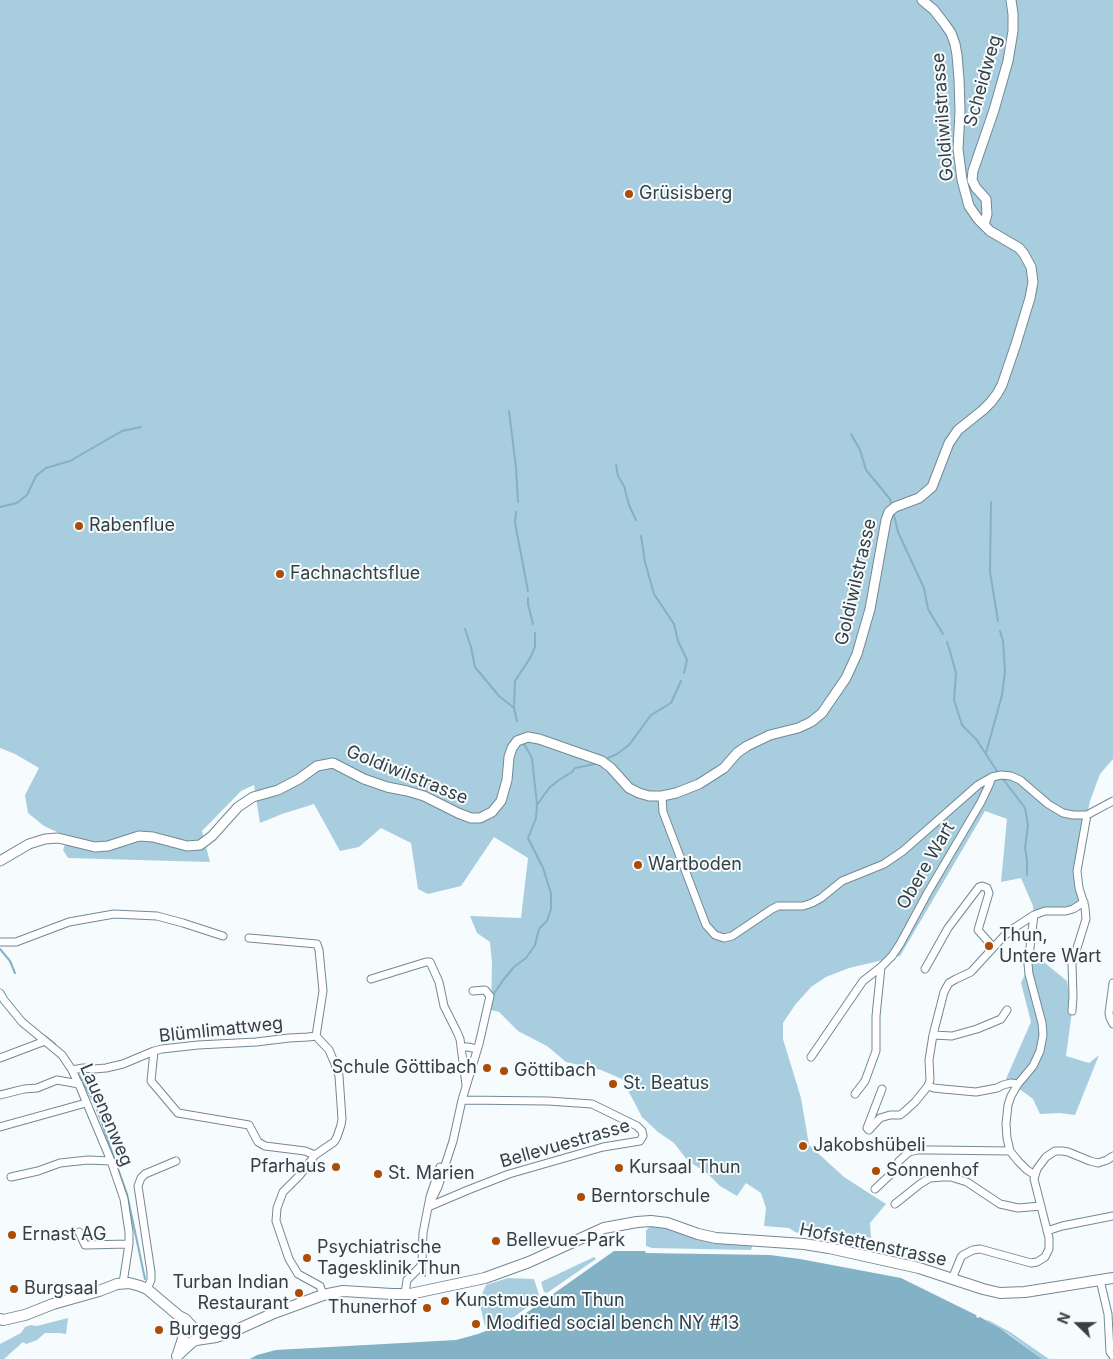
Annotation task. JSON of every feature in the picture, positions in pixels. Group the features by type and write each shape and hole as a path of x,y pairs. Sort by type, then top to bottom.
{"main road":[{"name":"Hofstettenstrasse","path":"192,1335 216,1337 274,1313 335,1292 405,1294 486,1278 516,1268 604,1228 620,1224 644,1222 671,1224 698,1234 716,1238 814,1246 907,1266 983,1290 1003,1294 1113,1278"},
{"path":"1,1320 32,1313 53,1304 92,1294 117,1284 135,1284 147,1289 179,1316 187,1320 192,1335 177,1357"}],"street":[{"name":"Goldiwilstrasse","path":"0,861 29,844 45,839 58,838 95,846 108,846 139,836 154,837 187,846 200,845 212,836 238,808 253,796 278,790 299,779 317,766 333,763 364,779 424,796 458,814 471,818 480,818 492,812 501,801 507,780 509,757 512,748 517,741 528,737 602,761 629,788 649,796 662,796 699,784 724,768 737,753 758,740 798,728 811,722 822,713 846,678 857,654 870,609 886,520 895,507 919,498 932,487 958,430 991,402 997,394 1027,307 1033,282 1031,267 1019,248 984,225 969,206 962,180 958,149 960,111 955,44 944,22 922,0"},
{"name":"Scheidweg","path":"984,225 987,214 986,199 976,188 972,180 973,171 994,110 1008,61 1013,32 1011,0"},
{"path":"662,796 663,812 706,925 715,935 724,938 732,936 772,908 778,906 803,906 812,903 842,881 884,864 903,851 978,784 992,777 1001,774 1020,780 1048,804 1073,815 1087,815 1113,801"},
{"name":"Obere Wart","path":"810,1057 863,981 881,968 900,944 980,802 992,777"},
{"path":"1072,1011 1072,964 1086,919 1077,871 1087,815"},
{"path":"925,970 948,928 979,887 982,886 987,888 989,893 978,930 994,947"},
{"path":"882,1089 867,1128 869,1130 880,1118 900,1115 915,1102 928,1086 930,1080 929,1060 933,1035 946,987 956,979 971,972 1014,928 1034,915 1045,911 1066,911 1084,902"},
{"path":"0,942 16,942 69,922 114,914 157,916 223,936"},
{"path":"1034,915 1028,964 1042,1023 1043,1035 1040,1051 1033,1066 1011,1096 1008,1105 1007,1131 1010,1151 1034,1175"},
{"path":"249,938 317,944 319,950 323,991 316,1036 329,1050 339,1076 342,1119 334,1142 315,1156 283,1192 277,1208 276,1221 289,1259 298,1274 320,1286 323,1295"},
{"path":"370,979 430,962 439,982 444,1006 457,1032 466,1086"},
{"path":"855,1094 865,1081 876,1051 876,1016 881,968"},
{"path":"1113,983 1109,1013 1113,1024"},
{"path":"405,1294 407,1280 420,1267 422,1262 423,1233 428,1207 434,1198 442,1177 490,996 485,990 473,991"},
{"name":"Lauenenweg","path":"0,993 22,1022 62,1055 72,1070 111,1161 124,1199 128,1221 129,1244 123,1283"},
{"path":"933,1035 952,1036 977,1029 1001,1019 1007,1010"},
{"name":"Blümlimattweg","path":"72,1070 106,1068 123,1064 154,1051 181,1047 316,1036"},
{"path":"0,1058 45,1041"},
{"path":"461,1047 477,1049"},
{"path":"154,1051 151,1082 178,1113 249,1125 258,1142 265,1146 305,1152 315,1156"},
{"path":"0,1095 37,1088 56,1080 78,1084"},
{"path":"928,1086 976,1092 998,1088 1011,1083 1018,1084"},
{"name":"Bellevuestrasse","path":"428,1207 509,1174 603,1147 640,1141 643,1136 642,1131 637,1126 592,1104 548,1101 462,1100"},
{"path":"0,1127 86,1103"},
{"path":"874,1189 891,1174 899,1161 910,1152 934,1150 1010,1151"},
{"path":"952,1279 963,1254 973,1250 980,1250 1025,1262 1038,1262 1045,1257 1050,1244 1034,1175 1039,1164 1046,1157 1055,1151 1068,1152 1094,1162 1102,1162 1113,1156"},
{"path":"11,1177 38,1171 60,1163 88,1160 111,1161"},
{"path":"147,1289 152,1272 138,1186 145,1174 176,1161"},
{"path":"895,1204 930,1178 942,1177 967,1182 996,1203 1018,1208 1041,1206"},
{"path":"1047,1231 1062,1226 1113,1216"},
{"path":"79,1232 85,1245 129,1244"},
{"path":"1100,1280 1108,1314 1110,1352 1113,1356"}],"shaded area":[{"path":"0,0 1113,0 1113,759 1100,774 1087,815 1077,871 1084,902 1078,906 1034,915 1033,906 1021,878 1001,882 1007,819 985,811 900,956 849,968 826,977 811,987 795,1005 783,1023 783,1039 801,1098 809,1145 844,1177 886,1204 870,1223 871,1238 806,1226 799,1233 789,1228 764,1226 766,1208 761,1193 746,1183 737,1196 720,1186 707,1173 688,1161 674,1143 658,1132 642,1117 622,1079 601,1070 566,1062 547,1046 518,1031 499,1012 491,1010 492,963 490,942 477,933 470,916 521,918 528,858 494,837 461,886 428,894 418,889 411,843 381,828 359,847 340,851 314,804 260,823 254,785 241,791 202,831 210,862 68,858 63,850 68,837 44,826 28,813 25,795 39,768 15,754 0,748"},
{"path":"1034,954 1067,981 1072,1011 1066,1056 1089,1063 1099,1055 1075,1115 1060,1113 1040,1114 1033,1099 1006,1079 1031,1022 1021,983"},
{"path":"650,1226 664,1226 683,1231 697,1239 738,1245 753,1244 751,1250 652,1248 646,1246 646,1231"},
{"path":"614,1251 770,1255 901,1278 1001,1329 1042,1359 250,1359 276,1350 456,1340 478,1334 519,1318"},
{"path":"594,1257 596,1259 547,1293 544,1292 541,1282"},
{"path":"508,1278 534,1279 540,1298 514,1317 485,1326 479,1301 486,1285"},
{"path":"68,1318 66,1334 45,1333 37,1340 26,1344 23,1342 4,1359 0,1359 0,1344 21,1333 25,1327"},
{"path":"988,1320 1010,1332 1049,1359 1042,1359"}],"waterway":[{"path":"509,411 518,502"},
{"path":"0,507 17,503 27,495 36,476 46,468 70,461 122,431 141,427"},
{"path":"851,434 860,450 866,470 890,499 891,504"},
{"path":"616,465 618,476 624,486 629,505 636,520"},
{"path":"991,502 990,572 998,621"},
{"path":"516,512 515,523 528,591"},
{"path":"894,515 898,532 924,588 928,609 943,634"},
{"path":"641,536 645,562 654,594 674,624 678,641 687,660 684,673"},
{"path":"528,598 533,624"},
{"path":"465,629 475,667 499,696 514,708"},
{"path":"986,753 1002,695 1005,672 1003,641 1000,631"},
{"path":"517,721 514,708 515,681 535,647 535,633"},
{"path":"947,642 956,673 954,700 962,725 976,739 997,771"},
{"path":"608,758 629,745 651,715 671,703 681,681"},
{"path":"524,744 532,758 537,805"},
{"path":"493,995 514,967 526,958 535,945 539,929 547,921 551,909 551,893 543,868 528,838 536,818 537,805 549,788 575,768 595,764"},
{"path":"1003,779 1025,808 1028,825 1025,848 1027,875"},
{"path":"0,949 10,961 15,973"},
{"path":"45,1036 55,1044"},
{"path":"79,1075 95,1104 127,1194 145,1279"},
{"name":"Göttibach","path":"425,1269 425,1276"}],"place":[{"name":"Grüsisberg","path":"629,194"},
{"name":"Rabenflue","path":"79,526"},
{"name":"Fachnachtsflue","path":"280,574"},
{"name":"Wartboden","path":"638,865"},
{"name":"Thun, Untere Wart","path":"989,946"},
{"name":"Schule Göttibach","path":"487,1068"},
{"name":"Göttibach","path":"504,1071"},
{"name":"St. Beatus","path":"613,1084"},
{"name":"Jakobshübeli","path":"803,1146"},
{"name":"Pfarhaus","path":"336,1167"},
{"name":"Kursaal Thun","path":"619,1168"},
{"name":"Sonnenhof","path":"876,1171"},
{"name":"St. Marien","path":"378,1174"},
{"name":"Berntorschule","path":"581,1197"},
{"name":"Ernast AG","path":"12,1235"},
{"name":"Bellevue-Park","path":"496,1241"},
{"name":"Psychiatrische Tagesklinik Thun","path":"307,1258"},
{"name":"Burgsaal","path":"14,1289"},
{"name":"Turban Indian Restaurant","path":"299,1293"},
{"name":"Kunstmuseum Thun","path":"445,1301"},
{"name":"Thunerhof","path":"427,1308"},
{"name":"Modified social bench NY #13","path":"476,1324"},
{"name":"Burgegg","path":"159,1330"}]}
